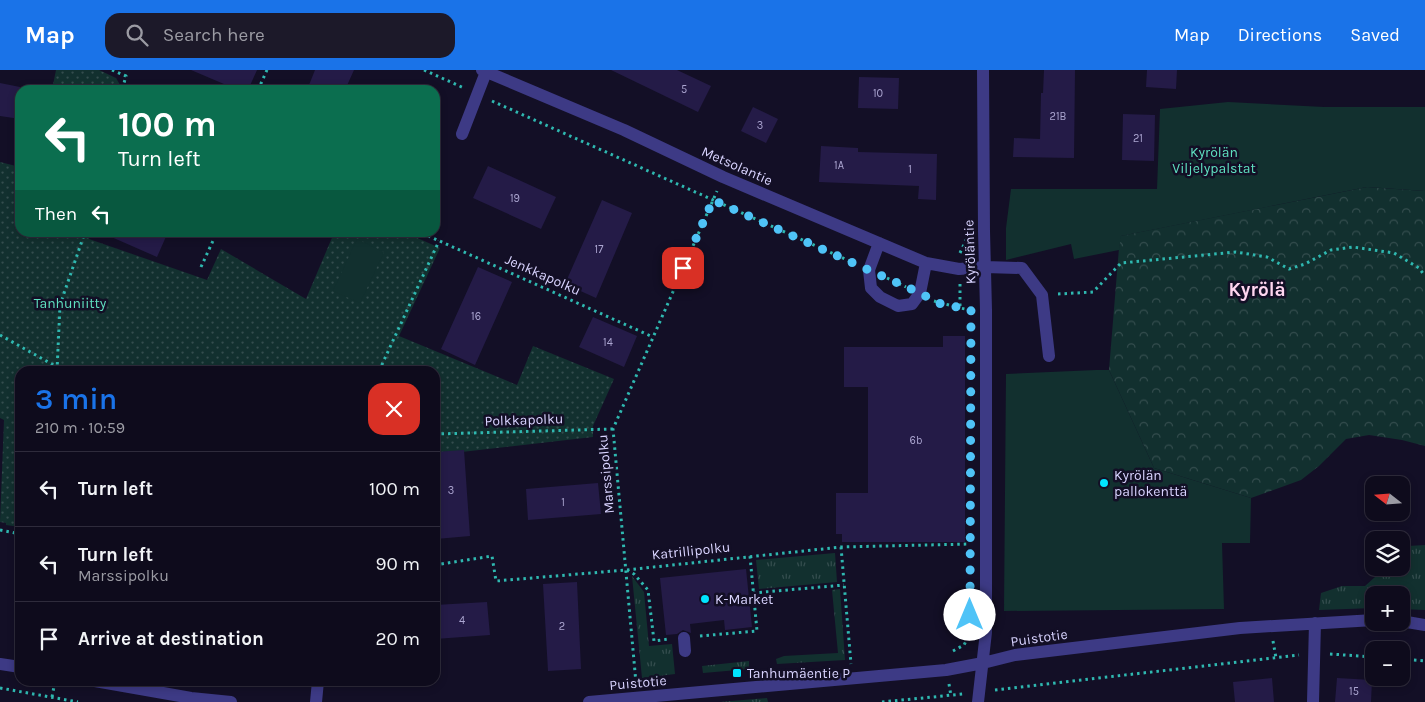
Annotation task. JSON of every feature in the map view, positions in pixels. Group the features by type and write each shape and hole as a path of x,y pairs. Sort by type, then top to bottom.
{"street":[{"name":"Kyröläntie","path":"978,697 983,663 986,612 986,310 983,70"},
{"path":"462,134 478,94 484,71"},
{"name":"Metsolantie","path":"484,71 624,130 723,177 926,263 959,269 985,267 1022,268 1042,295"},
{"path":"879,243 869,270 871,288 880,297 898,306 912,304 920,293 926,263"},
{"path":"1042,295 1049,356"},
{"name":"Puistotie","path":"589,702 946,670 1025,654 1240,628 1365,620"},
{"path":"1410,622 1425,625"},
{"path":"1313,702 1315,623"},
{"path":"684,638 685,651"},
{"path":"0,664 15,666"},
{"path":"123,686 191,698 231,702"},
{"path":"316,702 318,686"}],"path":[{"path":"112,70 126,76 123,85"},
{"path":"260,85 267,70"},
{"path":"424,70 920,293 938,303 971,310 971,317"},
{"name":"Marssipolku","path":"638,699 613,429 723,177"},
{"path":"960,308 959,255 971,230"},
{"path":"57,366 60,305 83,237"},
{"path":"201,267 215,237"},
{"name":"Jenkkapolku","path":"430,237 654,337"},
{"path":"381,366 439,241"},
{"path":"1042,295 1093,292 1121,263 1236,252 1267,258 1289,269 1305,264 1330,250 1361,248 1394,253 1419,268 1425,276"},
{"path":"0,335 52,366"},
{"name":"Polkkapolku","path":"440,434 613,429"},
{"path":"0,530 15,533"},
{"name":"Katrillipolku","path":"440,564 492,556 496,581 626,570 841,547 970,544 970,554"},
{"path":"841,547 852,677"},
{"path":"626,570 634,574 648,590 654,641 757,631 750,556"},
{"path":"753,593 844,585"},
{"path":"951,696 944,656 964,645 970,633"},
{"path":"882,702 958,695 978,697 1314,653 1365,656"},
{"path":"1410,660 1425,661"},
{"path":"52,697 54,686"},
{"path":"0,688 78,702"},
{"path":"958,695 961,702"}],"green space":[{"path":"56,70 99,70 116,78 120,85 53,85"},
{"name":"Kyrölän Viljelypalstat","path":"1228,102 1324,107 1425,107 1425,191 1367,187 1121,236 1119,250 1074,259 1071,244 1006,260 1006,228 1011,189 1157,189 1160,109"},
{"name":"Tanhuniitty","path":"0,162 15,166 15,237 90,237 89,239 207,280 221,249 306,299 332,237 415,237 440,248 399,336 517,385 533,346 614,379 593,426 593,437 440,454 440,366 15,366 15,526 0,522 4,420 0,418"},
{"path":"1367,187 1425,191 1425,446 1369,435 1346,439 1319,466 1301,480 1251,498 1154,468 1109,370 1120,236"},
{"path":"357,239 384,252 360,303 333,291"},
{"name":"Kyrölän pallokenttä","path":"1109,370 1154,468 1251,498 1250,543 1222,543 1224,609 1004,611 1006,374"},
{"path":"1425,545 1425,610 1410,609 1410,586 1365,586 1376,576 1410,576 1410,546"},
{"path":"835,553 837,582 759,589 756,560"},
{"path":"632,576 644,592 649,646 672,644 675,674 642,678"},
{"path":"1342,586 1365,586 1365,608 1319,610 1321,593"},
{"path":"840,589 845,660 777,664 776,659 784,656 838,653 832,590"},
{"path":"749,661 749,669 703,673 702,666"},
{"path":"767,698 768,702 720,702"}],"building":[{"path":"191,70 257,70 250,85 226,85"},
{"path":"315,70 354,70 347,85 309,85"},
{"path":"611,70 677,70 711,86 698,112"},
{"path":"1044,70 1075,70 1074,158 1013,157 1014,138 1040,139 1041,93 1043,93"},
{"path":"1147,70 1177,70 1176,89 1146,87"},
{"path":"859,77 899,78 898,109 858,108"},
{"path":"0,83 15,86 15,118 0,116"},
{"path":"753,107 778,119 766,143 741,131"},
{"path":"1123,114 1155,115 1154,161 1122,160"},
{"path":"821,146 858,148 858,152 937,154 936,200 918,199 919,186 819,182"},
{"path":"488,166 556,197 541,229 473,198"},
{"path":"602,200 632,213 596,298 565,284"},
{"path":"111,237 166,237 157,257"},
{"path":"478,267 512,282 475,365 441,349"},
{"path":"593,317 637,336 624,367 579,347"},
{"path":"943,336 965,336 965,542 842,542 842,534 836,534 836,493 868,493 868,387 844,387 844,347 943,347"},
{"path":"464,450 470,536 440,539 440,452"},
{"path":"598,483 601,514 528,520 526,489"},
{"name":"K-Market","path":"746,569 752,627 725,630 724,620 690,624 691,633 683,630 677,634 666,635 660,578"},
{"path":"577,582 581,669 548,671 543,584"},
{"path":"487,602 490,635 440,639 440,605"},
{"path":"1272,678 1274,702 1235,702 1233,682"},
{"path":"1337,678 1365,680 1365,686 1372,686 1371,702 1335,702"}],"place":[{"name":"Kyrölän pallokenttä","path":"1104,483"},
{"name":"K-Market","path":"705,599"},
{"name":"Tanhumäentie P","path":"737,673"}],"district":[{"name":"Kyrölä","path":"1257,290"}],"route":[{"path":"683,268 713,200 920,293 938,303 971,310 970,615"}]}
